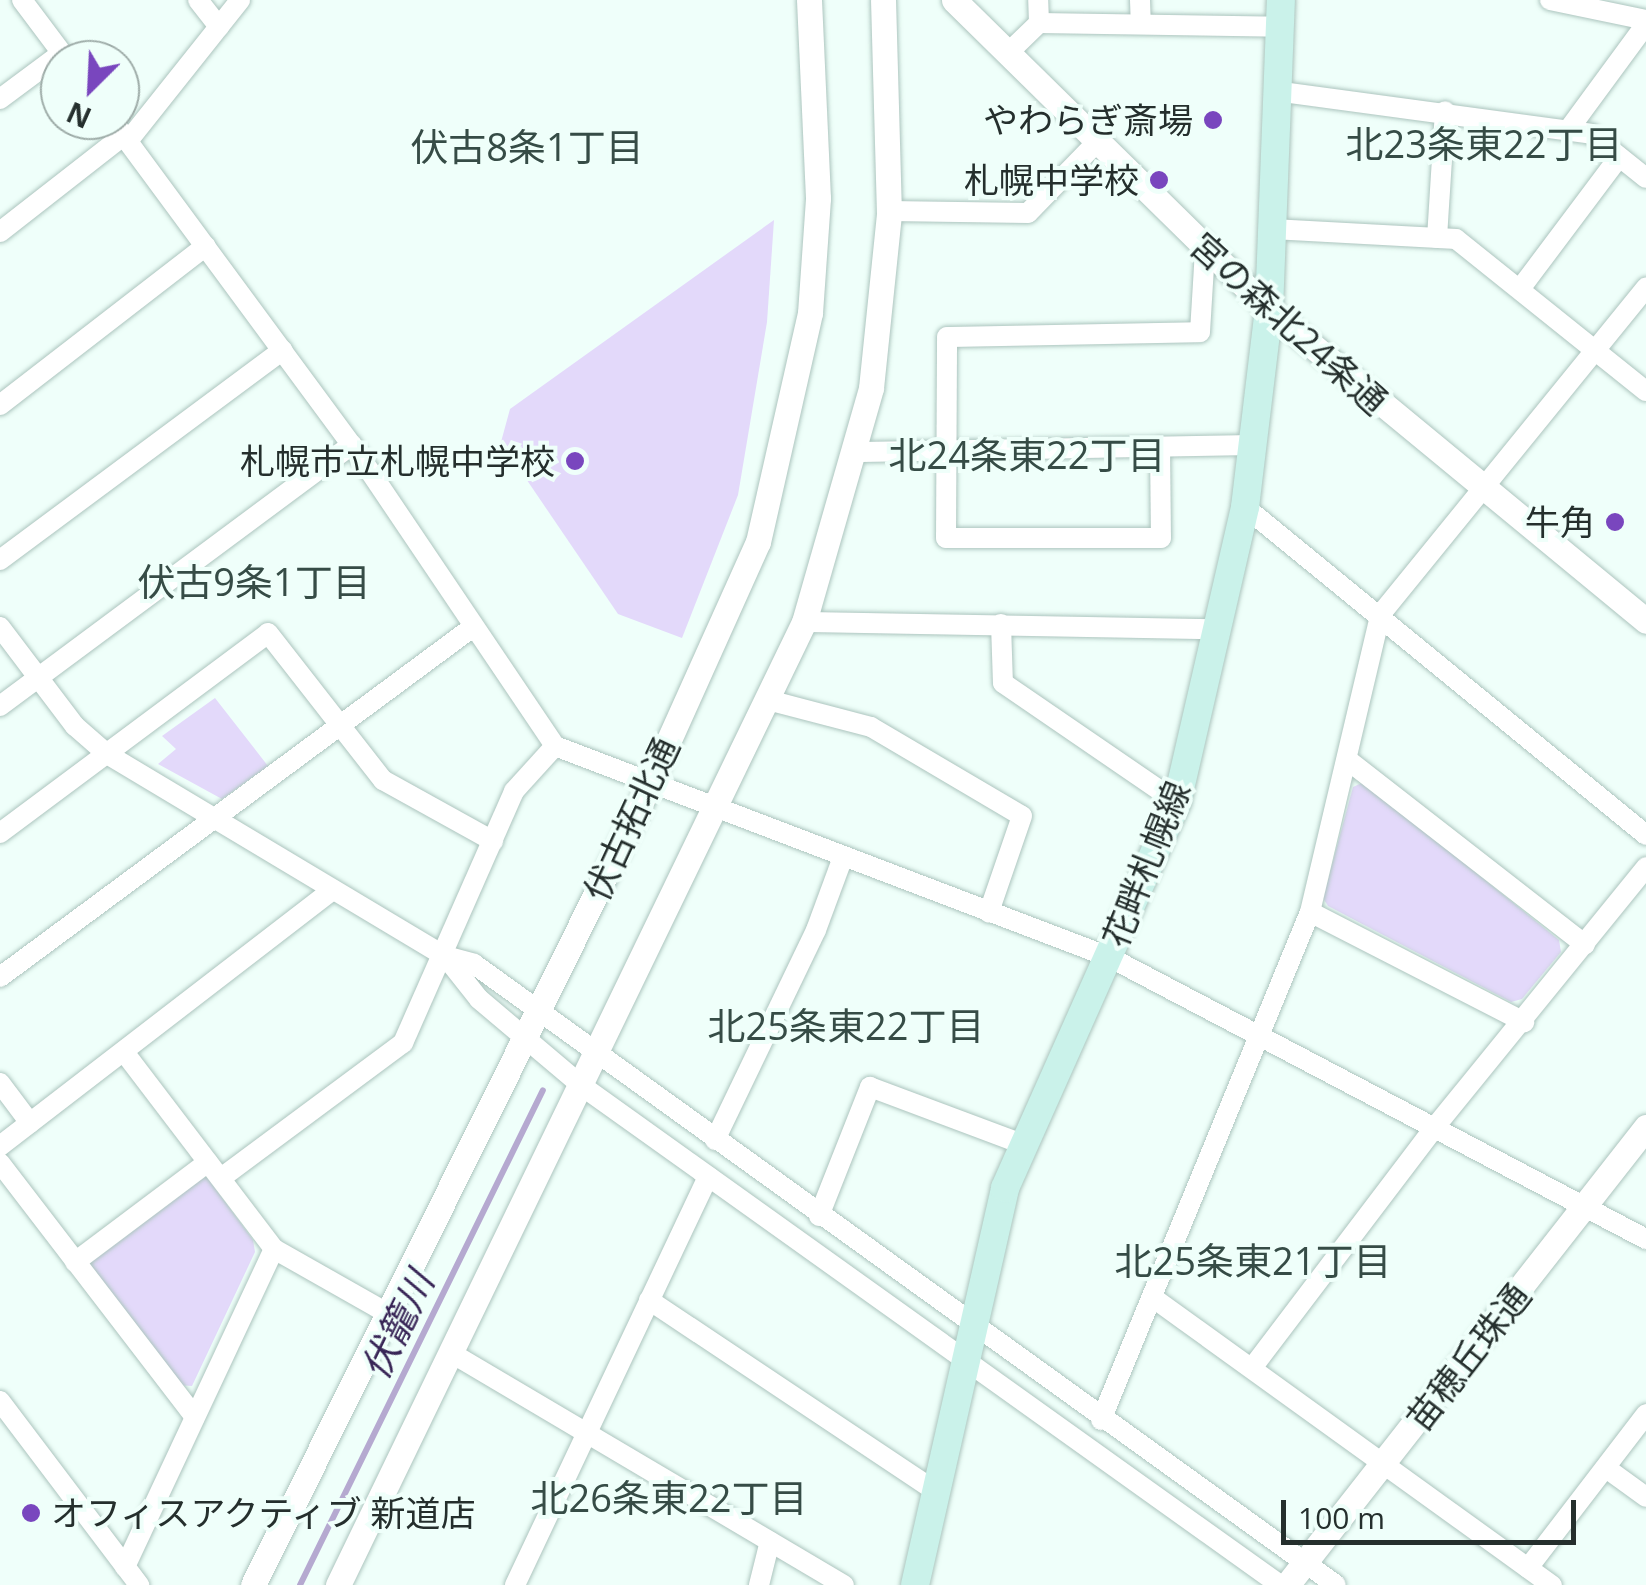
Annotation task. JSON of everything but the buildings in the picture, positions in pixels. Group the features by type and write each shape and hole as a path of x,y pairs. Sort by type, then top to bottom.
{"main road":[{"name":"花畔札幌線","path":"915,1585 1005,1188 1177,802 1256,446 1269,310 1282,92 1281,14"}],"street":[{"path":"22,0 52,40"},
{"path":"198,0 219,27"},
{"path":"140,113 240,0"},
{"name":"伏古拓北通","path":"253,1585 539,1011 758,542 795,403 818,198 809,0"},
{"name":"伏古拓北通","path":"338,1585 716,811 804,622 857,452 870,388 888,212 883,0"},
{"name":"宮の森北24条通","path":"954,0 1269,310 1646,621"},
{"path":"1038,0 1039,24"},
{"path":"1140,0 1141,24"},
{"path":"1550,0 1646,22 1569,130"},
{"path":"1008,53 1039,24 1141,24 1281,14"},
{"path":"0,99 40,72"},
{"path":"1282,92 1445,111 1590,134 1646,178"},
{"path":"1436,238 1445,111"},
{"path":"0,232 112,140"},
{"path":"128,140 352,445 554,746 716,811 1109,957 1646,1238"},
{"path":"888,212 1028,213 1097,142"},
{"path":"1520,289 1619,157"},
{"path":"1273,229 1456,239 1646,391"},
{"path":"0,405 206,246"},
{"path":"1160,446 1161,538 946,538 947,337 1200,332 1205,251"},
{"path":"1101,1420 1256,1034 1310,912 1349,761 1380,616 1646,288"},
{"path":"0,560 282,350"},
{"path":"0,706 352,445"},
{"path":"857,452 1256,446"},
{"path":"1245,507 1646,835"},
{"path":"804,622 1217,629"},
{"path":"1001,624 1003,682 1177,802"},
{"path":"0,627 75,726 107,754 444,956 474,964 975,1331 1336,1585"},
{"path":"0,977 473,628"},
{"path":"0,834 268,633 383,780 493,840"},
{"path":"768,700 871,727 1022,816 989,912"},
{"path":"75,1262 403,1043 514,791 554,746"},
{"path":"1349,761 1585,945"},
{"path":"715,1140 816,930 843,857"},
{"path":"1252,1368 1435,1127 1646,867"},
{"path":"0,1146 333,890"},
{"path":"1310,912 1524,1022"},
{"path":"444,956 523,1040 582,1086 1284,1585"},
{"path":"124,1052 274,1248 387,1313"},
{"path":"0,1083 30,1123"},
{"path":"819,1216 870,1087 1025,1145"},
{"name":"苗穂丘珠通","path":"1284,1585 1646,1127"},
{"path":"0,1163 195,1418"},
{"path":"515,1585 708,1176"},
{"path":"125,1567 274,1248"},
{"path":"1152,1298 1552,1585"},
{"path":"648,1300 938,1492"},
{"path":"452,1354 844,1585"},
{"path":"0,1402 139,1585"},
{"path":"1528,1568 1646,1414"},
{"path":"1606,1468 1646,1498"},
{"path":"759,1585 770,1541"}],"shaded area":[{"path":"774,220 767,322 738,495 682,638 618,614 501,442 510,409"},
{"path":"215,698 268,766 222,799 158,764 176,749 162,736"},
{"path":"1364,782 1559,940 1561,952 1522,999 1511,1002 1328,906 1323,898 1353,787"},
{"path":"196,1175 206,1176 253,1240 255,1252 192,1386 178,1385 89,1266 92,1252"}],"waterway":[{"name":"伏籠川","path":"300,1585 543,1090"}],"place":[{"name":"やわらぎ斎場","path":"1213,120"},
{"name":"札幌中学校","path":"1159,180"},
{"name":"札幌市立札幌中学校","path":"575,461"},
{"name":"牛角","path":"1615,522"},
{"name":"オフィスアクティブ 新道店","path":"31,1513"}],"district":[{"name":"北23条東22丁目","path":"1484,144"},
{"name":"伏古8条1丁目","path":"527,147"},
{"name":"北24条東22丁目","path":"1027,455"},
{"name":"伏古9条1丁目","path":"254,582"},
{"name":"北25条東22丁目","path":"846,1026"},
{"name":"北25条東21丁目","path":"1253,1261"},
{"name":"北26条東22丁目","path":"669,1498"}]}
